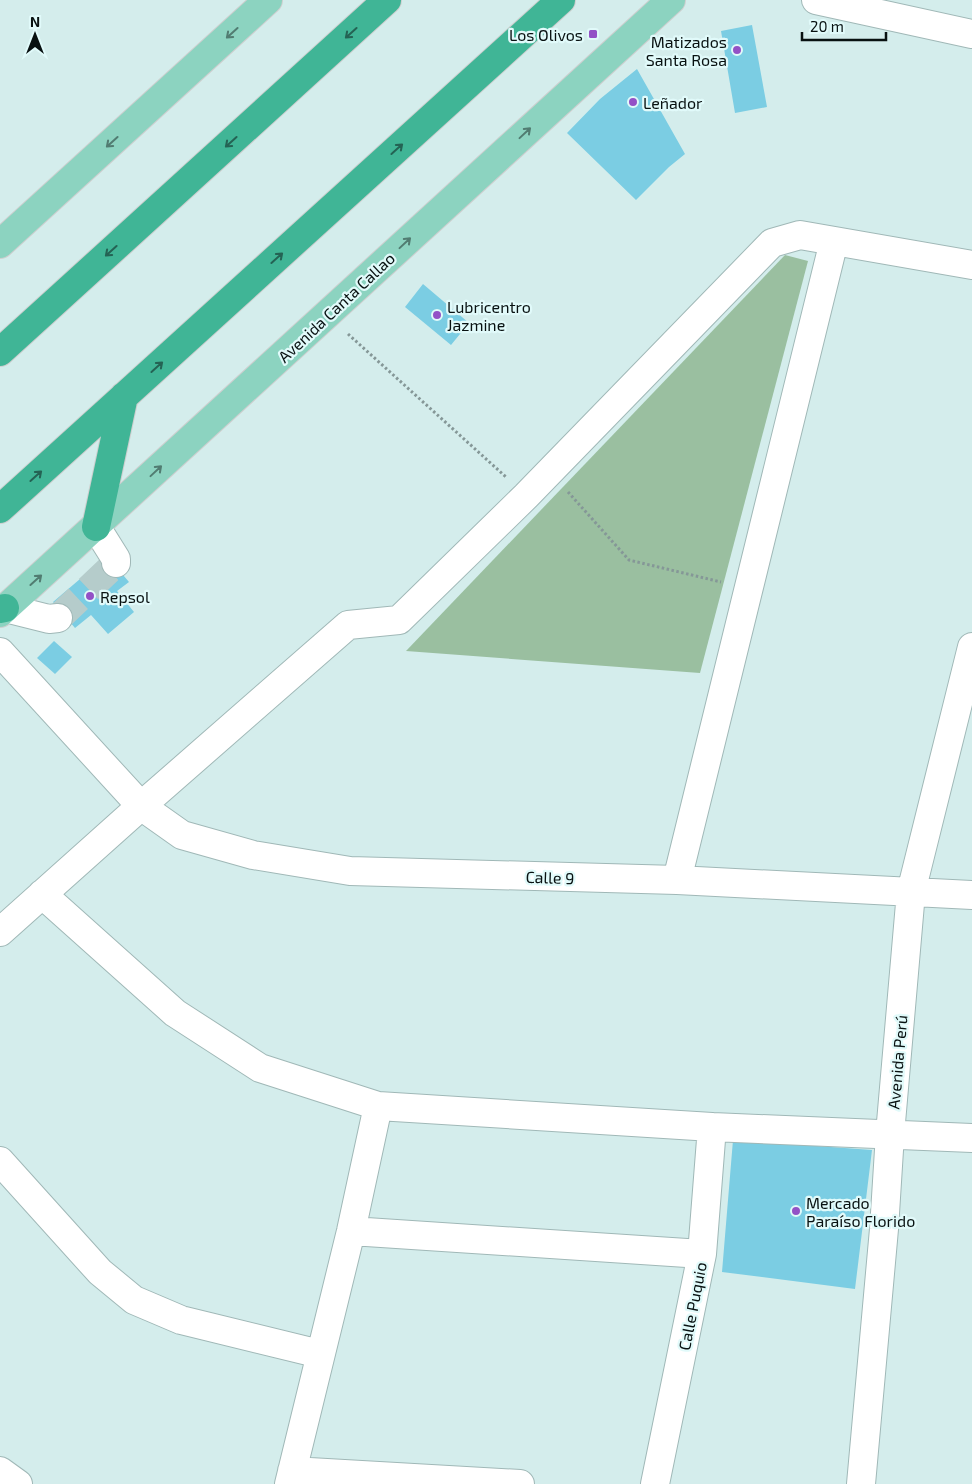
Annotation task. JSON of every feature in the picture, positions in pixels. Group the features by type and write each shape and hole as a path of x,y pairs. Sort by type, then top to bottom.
{"highway":[{"path":"0,352 388,0"},
{"path":"0,509 561,0"},
{"path":"96,527 124,396"}],"main road":[{"path":"0,244 268,0"},
{"name":"Avenida Canta Callao","path":"2,610 96,527 671,0"}],"street":[{"path":"816,0 972,34"},
{"path":"0,932 348,625 399,620 526,496 772,243 800,235 972,265"},
{"path":"677,880 834,241"},
{"path":"96,527 116,559 116,563"},
{"path":"2,610 49,619 58,618"},
{"name":"Avenida Perú","path":"860,1484 884,1229 890,1134 911,892 972,647"},
{"name":"Calle 9","path":"0,652 141,806 182,835 253,855 350,871 677,880 972,895"},
{"path":"42,894 175,1013 260,1068 378,1106 712,1126 972,1138"},
{"path":"378,1106 350,1231 290,1477 511,1484"},
{"name":"Calle Puquio","path":"656,1484 702,1254 712,1126"},
{"path":"0,1161 100,1272 134,1300 181,1320 320,1354"},
{"path":"350,1231 702,1254"},
{"path":"0,1471 18,1484"}],"path":[{"path":"327,315 526,496"},
{"path":"550,471 629,560 749,588"}],"green space":[{"path":"785,255 808,261 700,673 406,651"}],"building":[{"path":"752,25 767,107 735,113 721,31"},
{"path":"637,69 685,154 636,200 567,133 600,99"},
{"name":"Lubricentro Jazmine","path":"423,284 469,323 451,345 405,307"},
{"name":"Repsol","path":"107,556 129,582 117,591 134,612 108,634 91,615 75,628 53,602"},
{"path":"54,641 72,657 55,674 37,658"},
{"name":"Mercado Paraíso Florido","path":"733,1140 872,1150 855,1289 722,1272"}],"tunnel":[{"path":"58,618 116,563"}],"place":[{"name":"Los Olivos","path":"593,34"},
{"name":"Matizados Santa Rosa","path":"737,50"},
{"name":"Leñador","path":"633,102"},
{"name":"Lubricentro Jazmine","path":"437,315"},
{"name":"Repsol","path":"90,596"},
{"name":"Mercado Paraíso Florido","path":"796,1211"}]}
